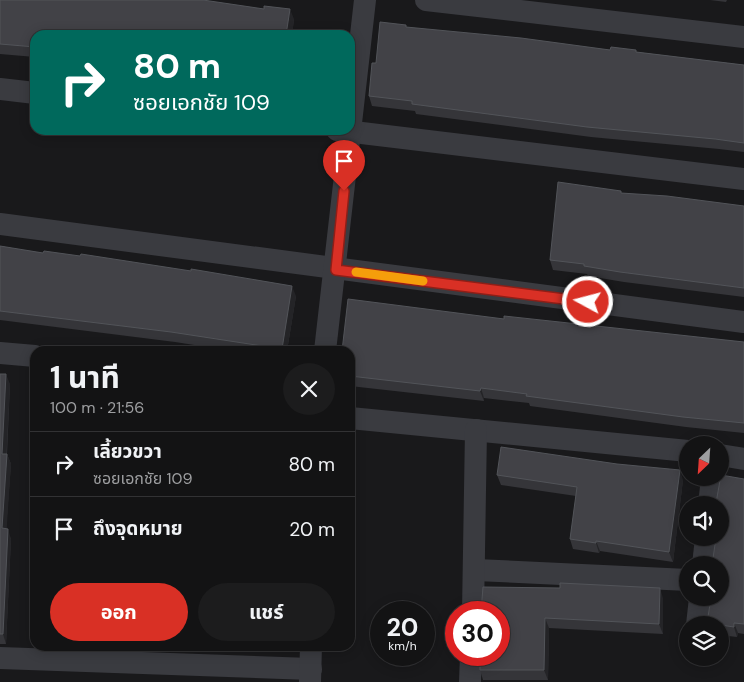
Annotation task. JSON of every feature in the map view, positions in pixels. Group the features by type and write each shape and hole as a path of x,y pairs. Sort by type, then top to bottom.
{"street":[{"path":"355,60 365,0"},
{"path":"426,0 744,37"},
{"path":"0,89 30,92"},
{"path":"355,132 744,179"},
{"path":"326,346 336,270 343,135"},
{"path":"0,224 336,270 744,322"},
{"path":"0,353 30,356"},
{"path":"355,418 679,450"},
{"path":"474,601 476,570 476,430"},
{"path":"729,456 744,459"},
{"path":"476,570 679,580"},
{"path":"0,658 41,654 176,656 310,676 311,651"},
{"path":"470,682 471,666"}],"building":[{"path":"0,0 203,0 264,9 264,6 290,9 287,30 30,30 30,47 0,44"},
{"path":"380,22 406,25 406,27 521,38 610,50 611,47 636,50 636,52 744,65 744,143 587,127 412,104 412,101 369,96 372,63 376,63"},
{"path":"558,182 621,191 621,193 667,196 744,206 744,288 620,272 584,266 584,264 550,260"},
{"path":"0,246 43,253 44,251 80,256 81,254 191,271 191,269 292,286 282,346 262,346 171,332 0,311"},
{"path":"348,299 504,319 504,316 744,342 744,423 683,417 526,396 527,394 481,388 480,391 355,377 355,346 343,346"},
{"path":"0,374 6,374 2,454 7,454 2,528 8,529 3,634 0,634"},
{"path":"501,447 617,464 679,470 669,552 570,539 577,487 497,475"},
{"path":"729,476 744,479 744,624 734,623 734,627 729,626 729,616 708,616 710,606 729,606 729,556 713,556 715,546 729,546 729,496 717,496 719,486 729,486"},
{"path":"560,583 660,588 659,624 545,618 544,670 480,670 480,666 510,666 510,601 482,601 483,587 560,588"}],"slow traffic":[{"path":"356,272 423,281"}],"route":[{"path":"344,191 336,270 588,302"}]}
